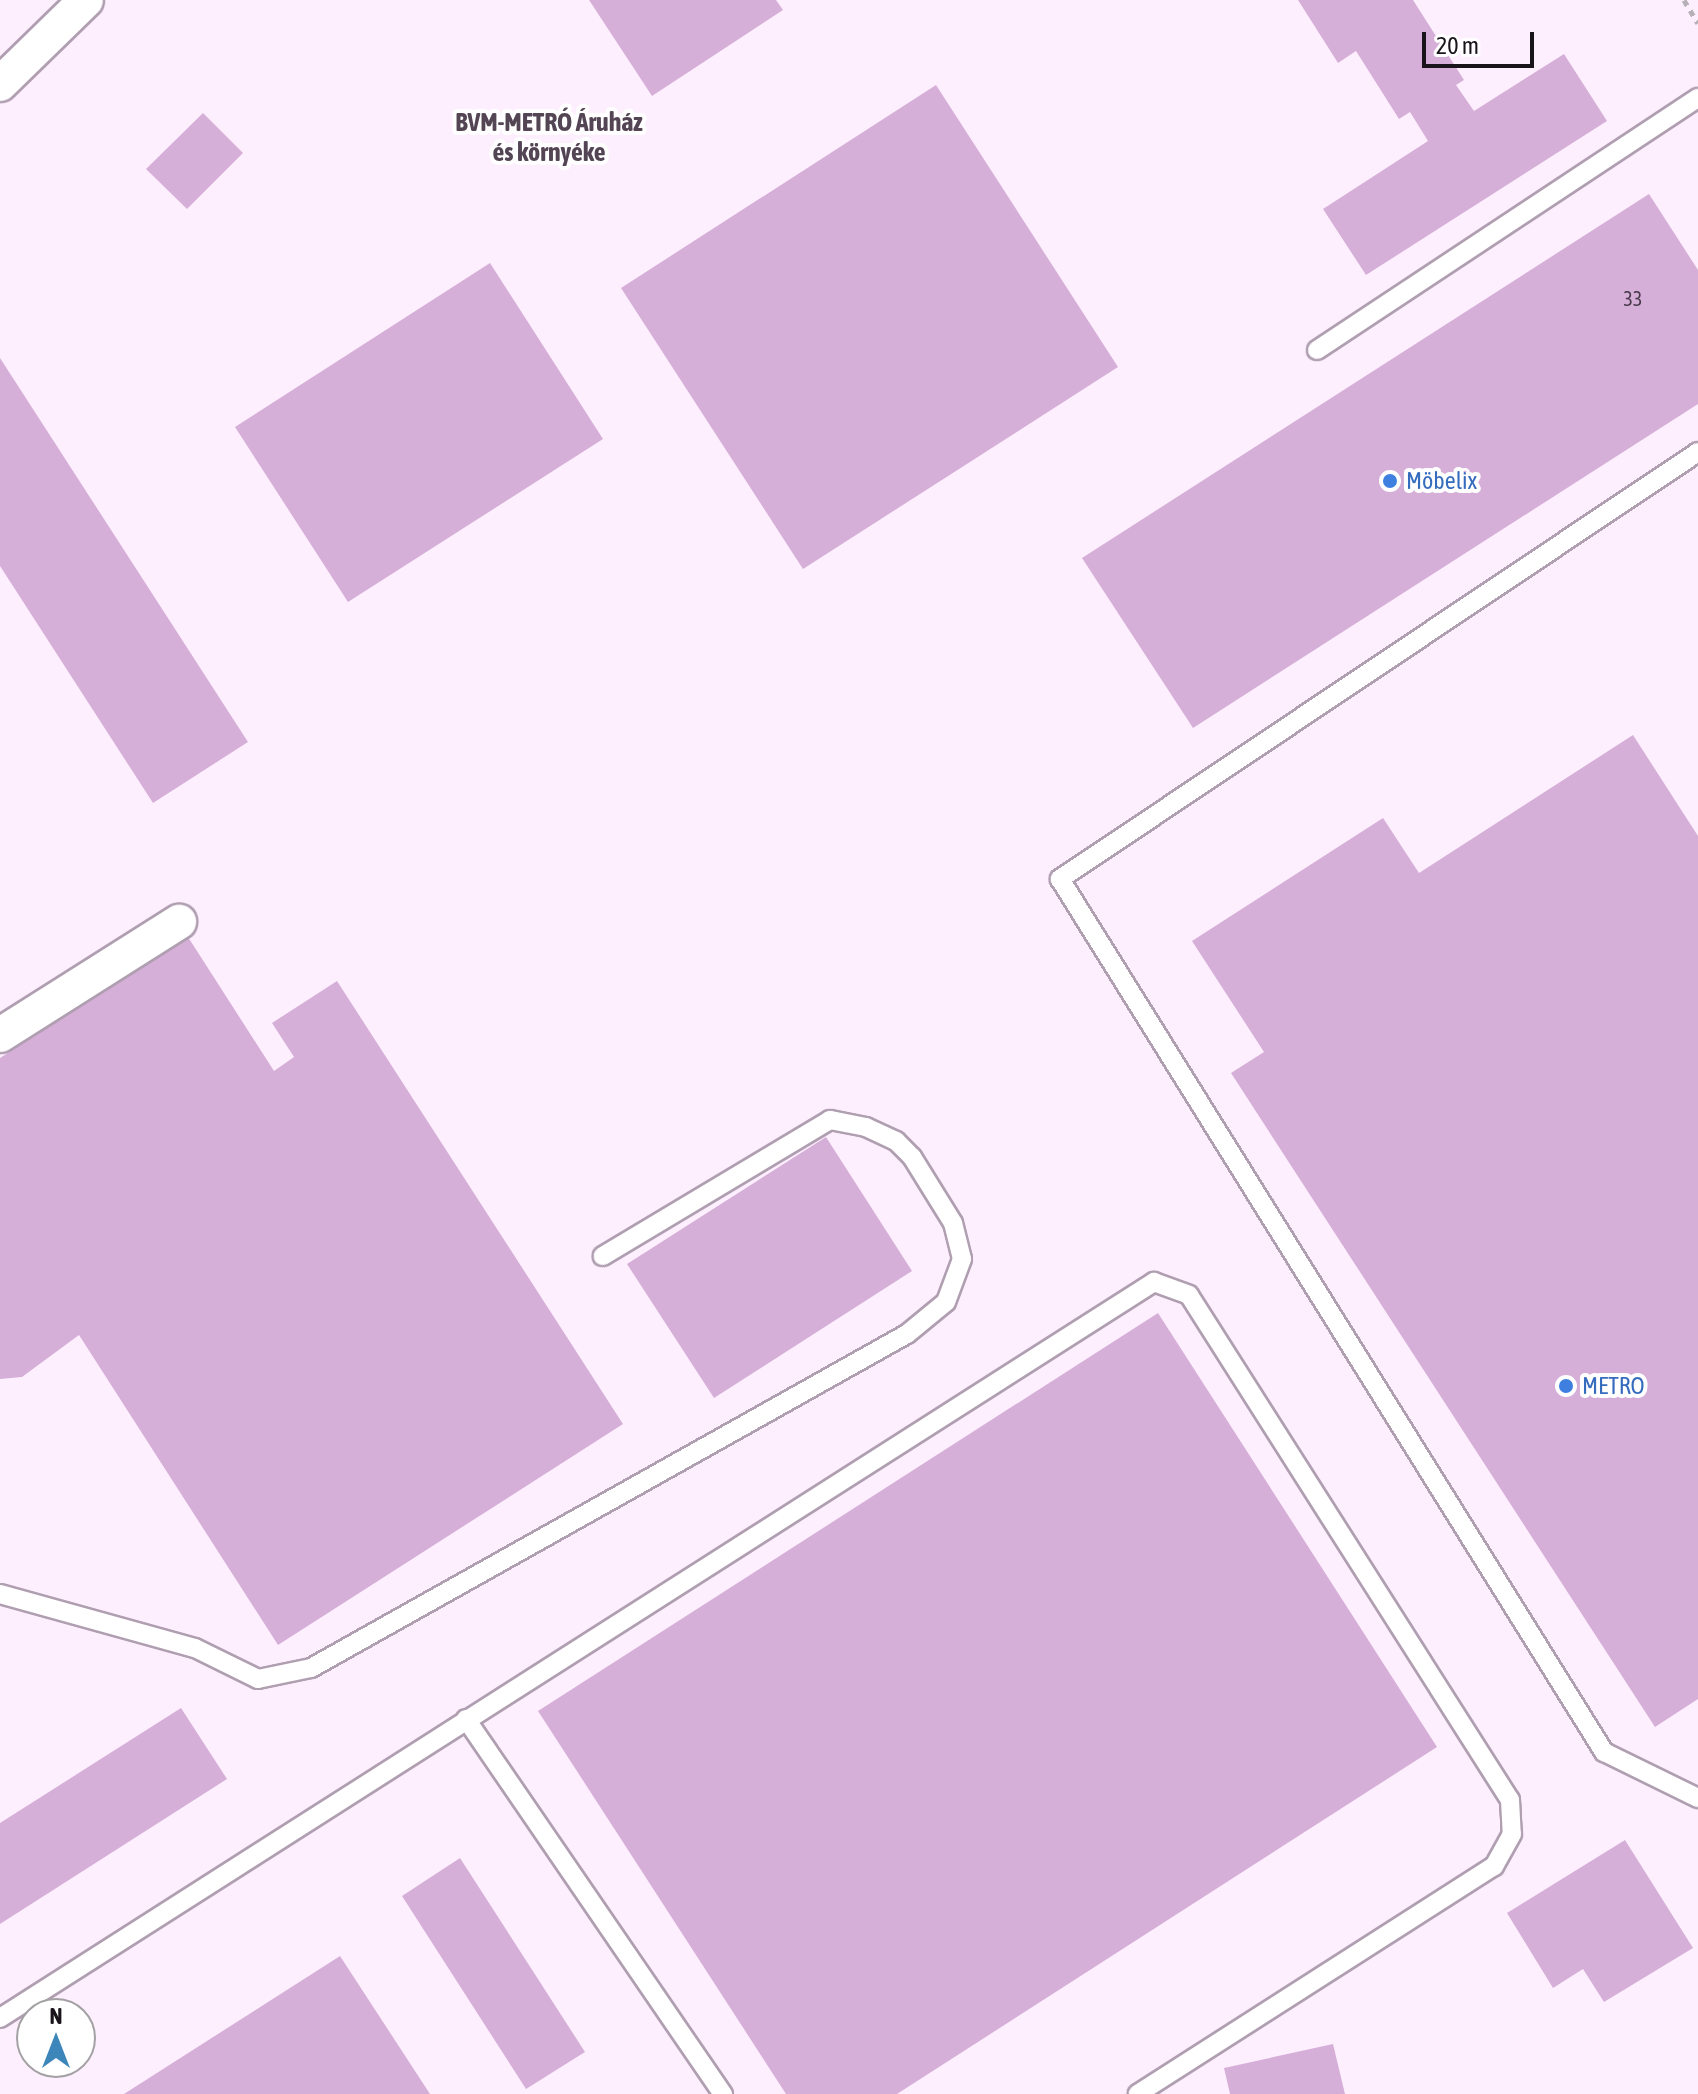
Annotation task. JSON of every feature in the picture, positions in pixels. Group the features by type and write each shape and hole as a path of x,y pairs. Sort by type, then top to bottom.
{"street":[{"path":"0,84 86,0"},
{"path":"0,1035 179,922"}],"lane":[{"path":"1317,350 1698,98"},
{"path":"1698,452 1060,879 1604,1752 1698,1798"},
{"path":"0,1594 195,1648 258,1679 311,1668 907,1334 946,1302 962,1259 953,1223 912,1157 896,1141 866,1127 830,1120 603,1256"},
{"path":"0,2018 1154,1282 1189,1295 1510,1800 1512,1834 1494,1866 1138,2094"},
{"path":"466,1719 723,2094"}],"path":[{"path":"1684,0 1698,23"}],"shaded area":[{"path":"0,0 1698,0 1698,2094 0,2094"}],"building":[{"path":"589,0 776,0 783,10 652,96"},
{"path":"1298,0 1413,0 1464,80 1456,85 1474,111 1564,54 1607,121 1366,275 1323,209 1428,141 1410,112 1399,119 1356,51 1338,63"},
{"path":"936,85 1118,367 803,569 621,288"},
{"path":"203,113 243,153 187,209 146,169"},
{"name":"Möbelix","path":"1649,194 1698,270 1698,404 1193,728 1082,558"},
{"path":"490,263 603,439 348,602 235,427"},
{"path":"0,358 248,742 153,803 0,566"},
{"name":"METRO","path":"1633,735 1698,836 1698,1699 1655,1727 1231,1073 1264,1052 1192,941 1383,818 1419,873"},
{"path":"188,937 274,1071 294,1057 272,1023 337,981 623,1424 278,1645 79,1335 22,1377 0,1379 0,1058"},
{"path":"826,1137 912,1271 714,1398 627,1264"},
{"path":"1158,1313 1437,1747 897,2094 786,2094 538,1711"},
{"path":"181,1708 227,1779 0,1924 0,1823"},
{"path":"1625,1840 1693,1948 1604,2002 1583,1969 1553,1988 1507,1913"},
{"path":"460,1858 585,2052 526,2089 402,1896"},
{"path":"340,1956 430,2094 124,2094"},
{"path":"1333,2044 1345,2094 1230,2094 1224,2068"}],"place":[{"name":"Möbelix","path":"1390,481"},
{"name":"METRO","path":"1566,1386"}],"district":[{"name":"BVM-METRÓ Áruház és környéke","path":"549,138"}]}
